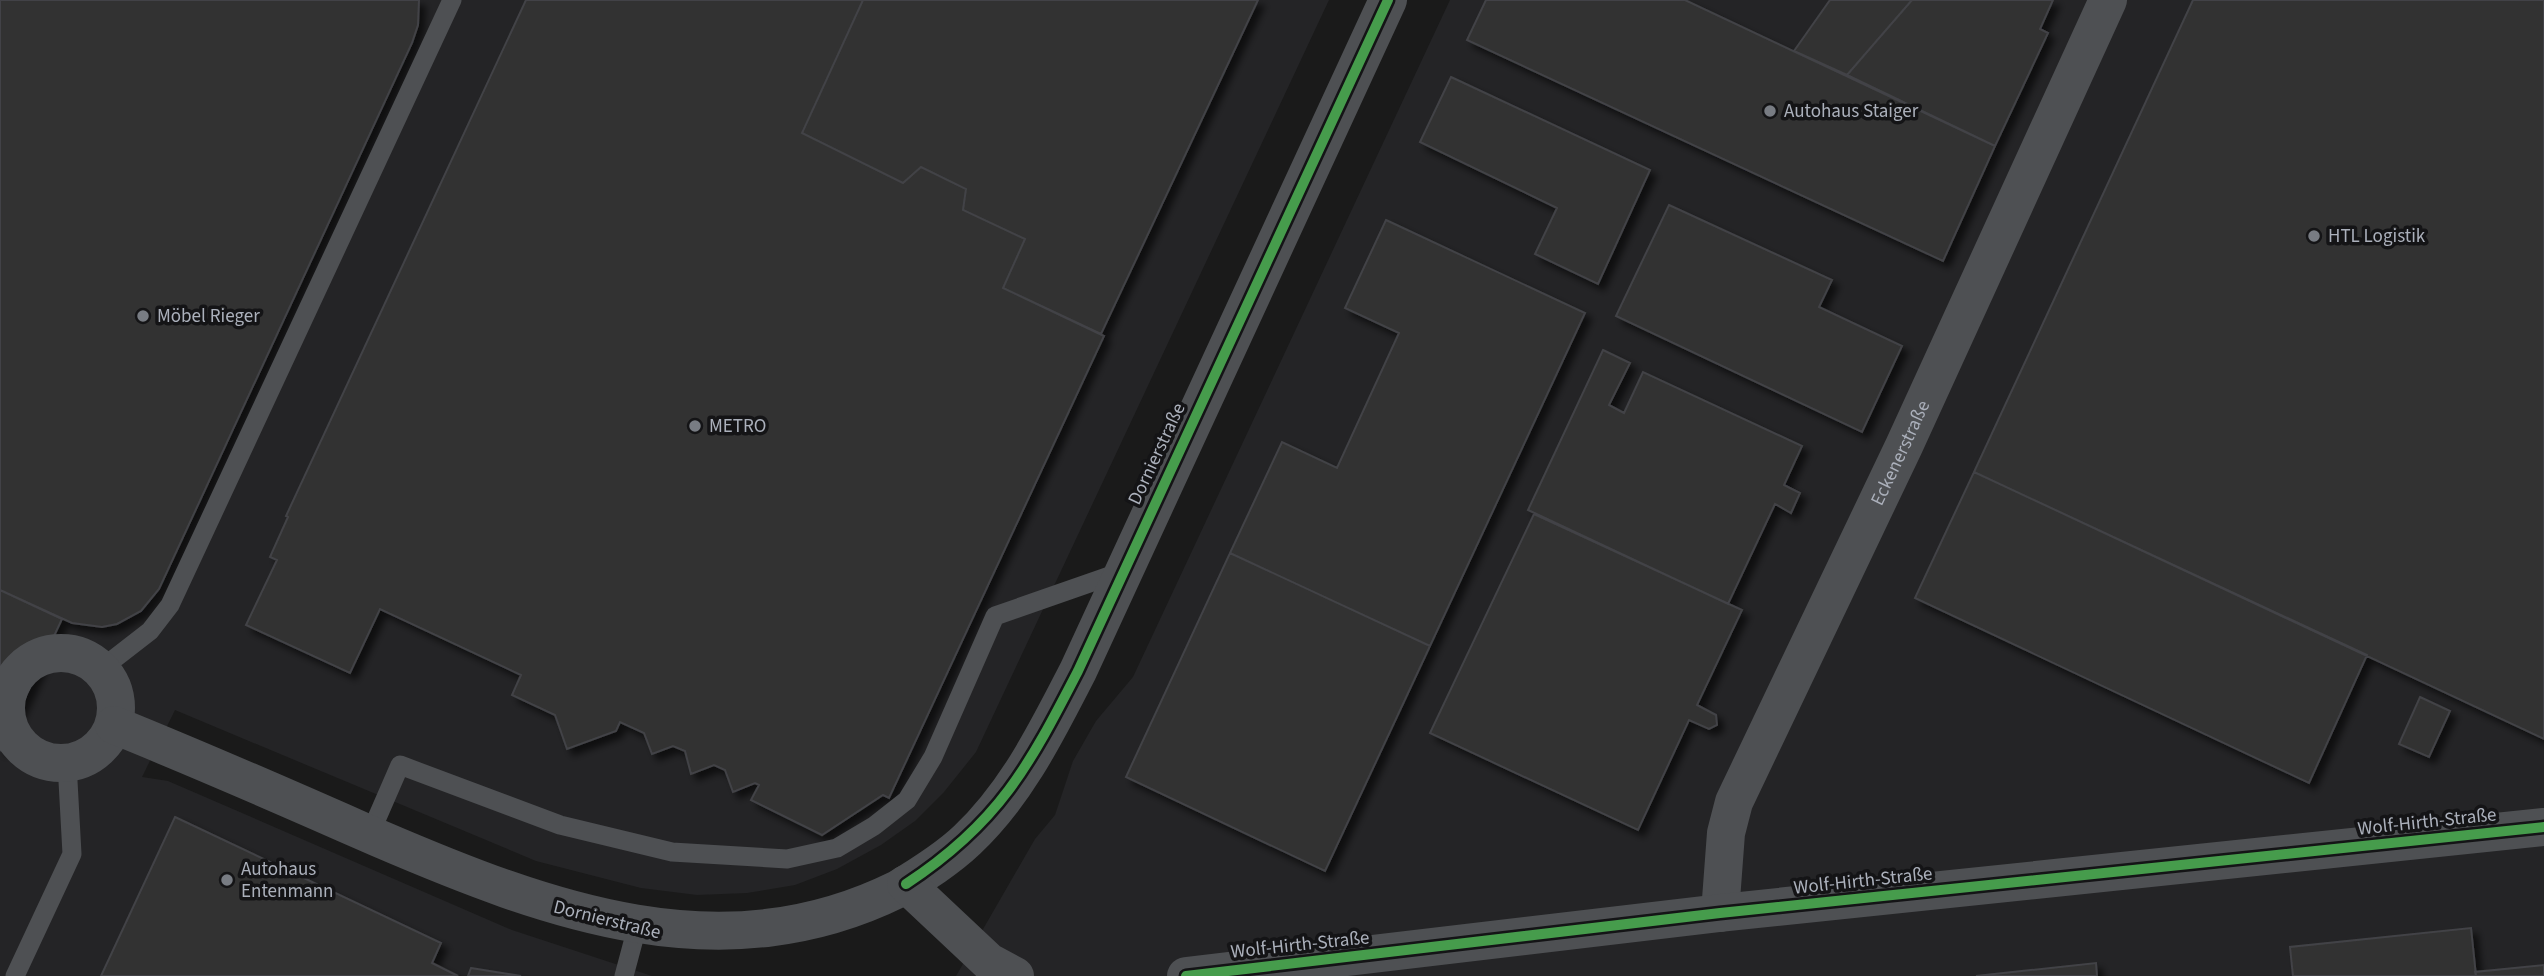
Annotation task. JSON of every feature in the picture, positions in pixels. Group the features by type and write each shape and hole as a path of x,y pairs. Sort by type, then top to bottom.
{"street":[{"name":"Dornierstraße","path":"114,725 493,887 636,931 697,938 740,937 805,930 864,908 906,884 969,839 1024,771 1078,671 1121,572 1388,0"},
{"name":"Eckenerstraße","path":"1720,913 1726,833 1734,802 1904,446 2108,0"},
{"path":"55,653 79,655 101,669 109,679 117,703 114,725 109,737 92,755 67,763 53,763 32,755 14,739 6,716 10,689 26,665 55,653"},
{"name":"Wolf-Hirth-Straße","path":"1186,976 1720,913 2544,827"},
{"path":"906,884 989,962 1015,976"}],"lane":[{"path":"101,669 150,631 170,606 452,0"},
{"path":"370,834 400,765 561,825 672,852 787,859 837,848 874,826 907,800 933,757 995,616 1121,572"},
{"path":"15,976 72,854 67,763"},
{"path":"624,976 636,931"}],"shaded area":[{"path":"0,0 1329,0 976,752 944,792 915,821 881,845 837,869 795,885 747,893 697,895 641,888 536,861 175,710 142,777 168,781 512,930 652,976 0,976"},
{"path":"1450,0 2544,0 2544,976 956,976 1035,839 1055,815 1073,761 1096,721 1133,677"}],"building":[{"name":"Möbel Rieger","path":"0,0 419,0 418,25 412,43 159,589 141,611 117,624 102,627 72,623 0,590"},
{"name":"METRO","path":"526,0 863,0 802,133 903,183 921,167 966,189 963,210 1025,239 1003,288 1104,336 889,798 883,795 822,835 751,800 759,785 755,783 733,792 725,770 714,765 691,774 685,751 673,746 652,754 644,733 620,722 616,731 567,749 555,715 512,695 521,675 380,609 350,673 246,625 277,560 270,557 288,517 286,516"},
{"path":"863,0 1258,0 1101,334 1003,288 1025,239 963,210 966,189 921,167 903,183 802,133"},
{"name":"Autohaus Staiger","path":"1486,0 1685,0 1995,146 1943,261 1467,40"},
{"path":"1830,0 1912,0 1847,75 1794,51"},
{"path":"1912,0 2053,0 2040,29 2048,33 1995,146 1847,75"},
{"name":"HTL Logistik","path":"2193,0 2544,0 2544,739 1974,472"},
{"path":"1451,77 1650,170 1598,284 1535,254 1557,208 1420,142"},
{"path":"1669,205 1832,280 1819,307 1902,346 1862,432 1616,316"},
{"path":"1386,220 1585,313 1430,646 1230,553 1282,442 1337,468 1399,333 1345,308"},
{"path":"1603,350 1630,363 1609,405 1624,413 1643,372 1802,446 1784,485 1800,493 1791,513 1775,504 1728,604 1528,510"},
{"path":"1974,472 2367,655 2309,783 1915,598"},
{"path":"1534,514 1742,610 1697,705 1716,715 1717,725 1709,729 1689,720 1638,830 1430,733"},
{"path":"1230,553 1430,646 1325,871 1126,777"},
{"path":"0,590 62,619 0,751"},
{"path":"2420,697 2450,711 2429,757 2399,744"},
{"name":"Autohaus Entenmann","path":"175,817 441,943 432,963 458,976 101,976"},
{"path":"2471,928 2476,976 2293,976 2290,947"},
{"path":"2096,963 2097,976 1976,976"},
{"path":"2544,965 2544,976 2476,976 2475,972"},
{"path":"471,968 521,976 468,976"}],"tunnel":[{"path":"0,674 14,680"}],"cycle path":[{"path":"906,884 938,861 988,815 1027,764 1044,736 1078,671 1388,0"},
{"path":"1186,976 1720,913 2544,827"}],"place":[{"name":"Autohaus Staiger","path":"1770,111"},
{"name":"HTL Logistik","path":"2314,236"},
{"name":"Möbel Rieger","path":"143,316"},
{"name":"METRO","path":"695,426"},
{"name":"Autohaus Entenmann","path":"227,880"}]}
